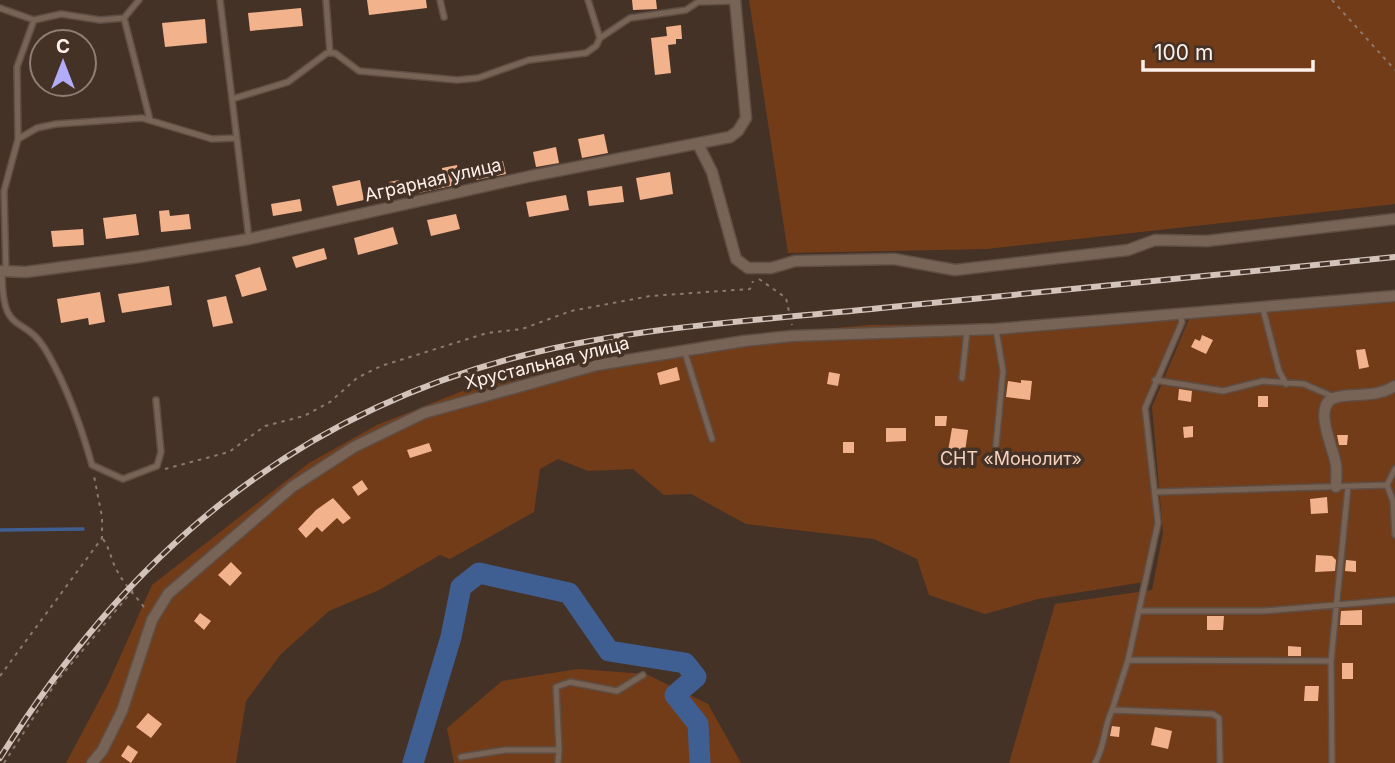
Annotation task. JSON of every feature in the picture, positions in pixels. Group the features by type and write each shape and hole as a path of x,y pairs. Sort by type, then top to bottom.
{"street":[{"name":"Аграрная улица","path":"3,272 139,257 248,239 531,176 698,145 730,136 738,131 746,118 735,0"},
{"path":"698,145 712,172 736,259 748,268 771,268 794,261 894,259 955,270 1128,250 1155,240 1206,241 1395,219"},
{"name":"Хрустальная улица","path":"92,763 102,751 122,711 152,620 163,600 192,571 292,487 392,426 483,394 597,365 744,341 792,336 996,329 1180,316 1395,296"},
{"path":"1342,487 1323,417 1325,405 1334,397 1371,396 1395,386"}],"lane":[{"path":"0,8 34,20 61,14 100,20 124,18 139,0"},
{"path":"220,0 248,239"},
{"path":"326,0 330,53"},
{"path":"440,0 444,17"},
{"path":"588,0 600,38"},
{"path":"330,53 359,71 457,80 478,78 529,60 586,53 596,46 600,38 630,19 686,10 698,2 735,0"},
{"path":"124,18 150,120"},
{"path":"34,20 17,68 18,139 4,191 2,300 5,313 10,320 37,338 48,353 78,415 92,464 123,478 157,466 161,452 156,400"},
{"path":"232,99 288,82 330,53"},
{"path":"18,139 37,128 56,124 150,120 212,139 236,138"},
{"path":"1263,309 1279,371 1286,384"},
{"path":"1095,763 1105,745 1107,721 1128,660 1158,523 1145,408 1154,380 1167,360 1182,321 1180,316"},
{"path":"996,329 1003,371 996,445"},
{"path":"962,378 967,331"},
{"path":"685,352 712,439"},
{"path":"1154,380 1223,391 1263,381 1304,384 1334,397"},
{"path":"1395,469 1387,485 1393,501 1395,535"},
{"path":"1155,492 1387,485"},
{"path":"1332,763 1331,661 1337,606 1342,487"},
{"path":"1140,611 1263,611 1395,600"},
{"path":"1128,660 1331,661"},
{"path":"558,763 556,687 570,682 617,691 643,675"},
{"path":"1112,710 1213,714 1219,718 1220,763"},
{"path":"461,757 505,750 559,750"}],"path":[{"path":"1332,0 1395,70"},
{"path":"757,268 759,281 786,298 792,336"},
{"path":"162,470 229,452 265,426 304,415 330,402 357,378 381,366 487,333 522,329 571,311 650,296 750,289 757,268"},
{"path":"92,464 102,517 102,538 114,556 114,565 120,578 133,590 152,620"},
{"path":"0,676 102,538"},
{"path":"4,763 57,681 133,590"}],"green space":[{"path":"749,0 1395,0 1395,204 987,249 788,253"},
{"path":"1395,301 1395,763 1009,763 1055,604 1152,590 1163,533 1152,407 1189,319"},
{"name":"СНТ «Монолит»","path":"1172,315 1179,324 1143,406 1155,522 1144,582 1038,599 985,614 929,595 917,559 874,539 746,524 691,494 664,495 633,469 588,471 558,459 540,469 534,512 450,559 440,555 379,590 329,611 281,654 246,701 236,763 66,763 108,684 152,585 309,463 377,425 480,384 591,360 716,339 869,325 990,324"},
{"path":"578,669 646,674 708,704 741,763 454,763 447,728 502,681"}],"building":[{"path":"367,0 426,0 427,8 369,15"},
{"path":"632,0 656,0 657,9 633,10"},
{"path":"301,8 303,26 250,31 248,13"},
{"path":"205,19 207,43 165,47 162,23"},
{"path":"681,25 682,39 676,39 676,44 668,45 671,73 655,75 651,38 667,36 666,27"},
{"path":"604,134 608,153 582,158 578,139"},
{"path":"556,147 559,163 536,167 533,152"},
{"path":"503,161 506,174 476,180 474,166"},
{"path":"457,165 460,184 419,193 417,177 443,174 442,168"},
{"path":"670,172 673,194 640,200 636,178"},
{"path":"360,180 364,200 337,206 332,186"},
{"path":"399,180 402,196 392,197 389,182"},
{"path":"622,186 624,202 589,206 587,191"},
{"path":"566,195 569,210 529,217 526,202"},
{"path":"300,199 302,211 273,216 271,204"},
{"path":"169,210 170,216 189,214 191,229 161,232 159,211"},
{"path":"136,214 139,235 106,239 103,218"},
{"path":"456,214 460,229 431,236 427,220"},
{"path":"393,227 398,244 358,255 354,238"},
{"path":"83,229 84,245 53,247 51,231"},
{"path":"324,248 327,259 296,268 292,257"},
{"path":"260,267 267,290 242,297 235,275"},
{"path":"169,286 172,305 122,313 118,294"},
{"path":"100,292 105,322 89,325 88,318 61,323 57,299"},
{"path":"226,296 233,323 213,327 207,300"},
{"path":"1202,335 1213,340 1206,354 1191,347 1195,339 1200,341"},
{"path":"1365,349 1369,367 1359,369 1356,350"},
{"path":"677,367 680,380 660,385 657,373"},
{"path":"829,372 840,374 838,386 827,384"},
{"path":"1021,380 1032,381 1030,400 1006,397 1008,381 1021,383"},
{"path":"1179,389 1192,391 1191,402 1178,400"},
{"path":"1258,396 1268,396 1268,407 1258,407"},
{"path":"935,416 947,416 946,426 935,426"},
{"path":"1193,426 1193,437 1184,438 1183,427"},
{"path":"886,428 906,428 906,441 886,442"},
{"path":"952,428 968,430 964,459 947,457"},
{"path":"1337,435 1348,435 1347,445 1339,445"},
{"path":"843,442 854,442 854,453 843,453"},
{"path":"429,443 432,451 410,458 407,450"},
{"path":"1001,451 1010,451 1009,462 1000,461"},
{"path":"362,480 368,489 358,496 352,487"},
{"path":"1327,497 1328,513 1311,514 1310,499"},
{"path":"333,498 351,518 343,524 337,518 322,532 317,527 306,538 298,529 316,510"},
{"path":"1316,555 1332,556 1336,560 1335,571 1315,572"},
{"path":"1346,560 1356,561 1356,572 1345,571"},
{"path":"231,562 242,573 230,586 218,575"},
{"path":"1362,610 1362,625 1340,625 1341,611"},
{"path":"200,613 211,621 204,630 194,621"},
{"path":"1207,616 1224,616 1223,630 1207,630"},
{"path":"1288,646 1301,647 1301,656 1288,656"},
{"path":"1342,663 1353,663 1353,679 1342,679"},
{"path":"1305,686 1319,686 1318,701 1304,701"},
{"path":"148,713 162,724 151,738 136,727"},
{"path":"1112,726 1120,727 1119,737 1110,736"},
{"path":"1155,727 1172,731 1168,749 1151,745"},
{"path":"128,745 138,752 131,763 121,756"}],"waterway":[{"path":"0,530 83,529"},
{"path":"413,763 451,637 461,587 479,573 569,593 609,651 685,663 696,677 675,695 698,724 700,763"}],"railway":[{"path":"0,758 49,685 102,618 160,557 222,503 289,455 362,414 440,381 525,355 657,331 1395,257"}]}
